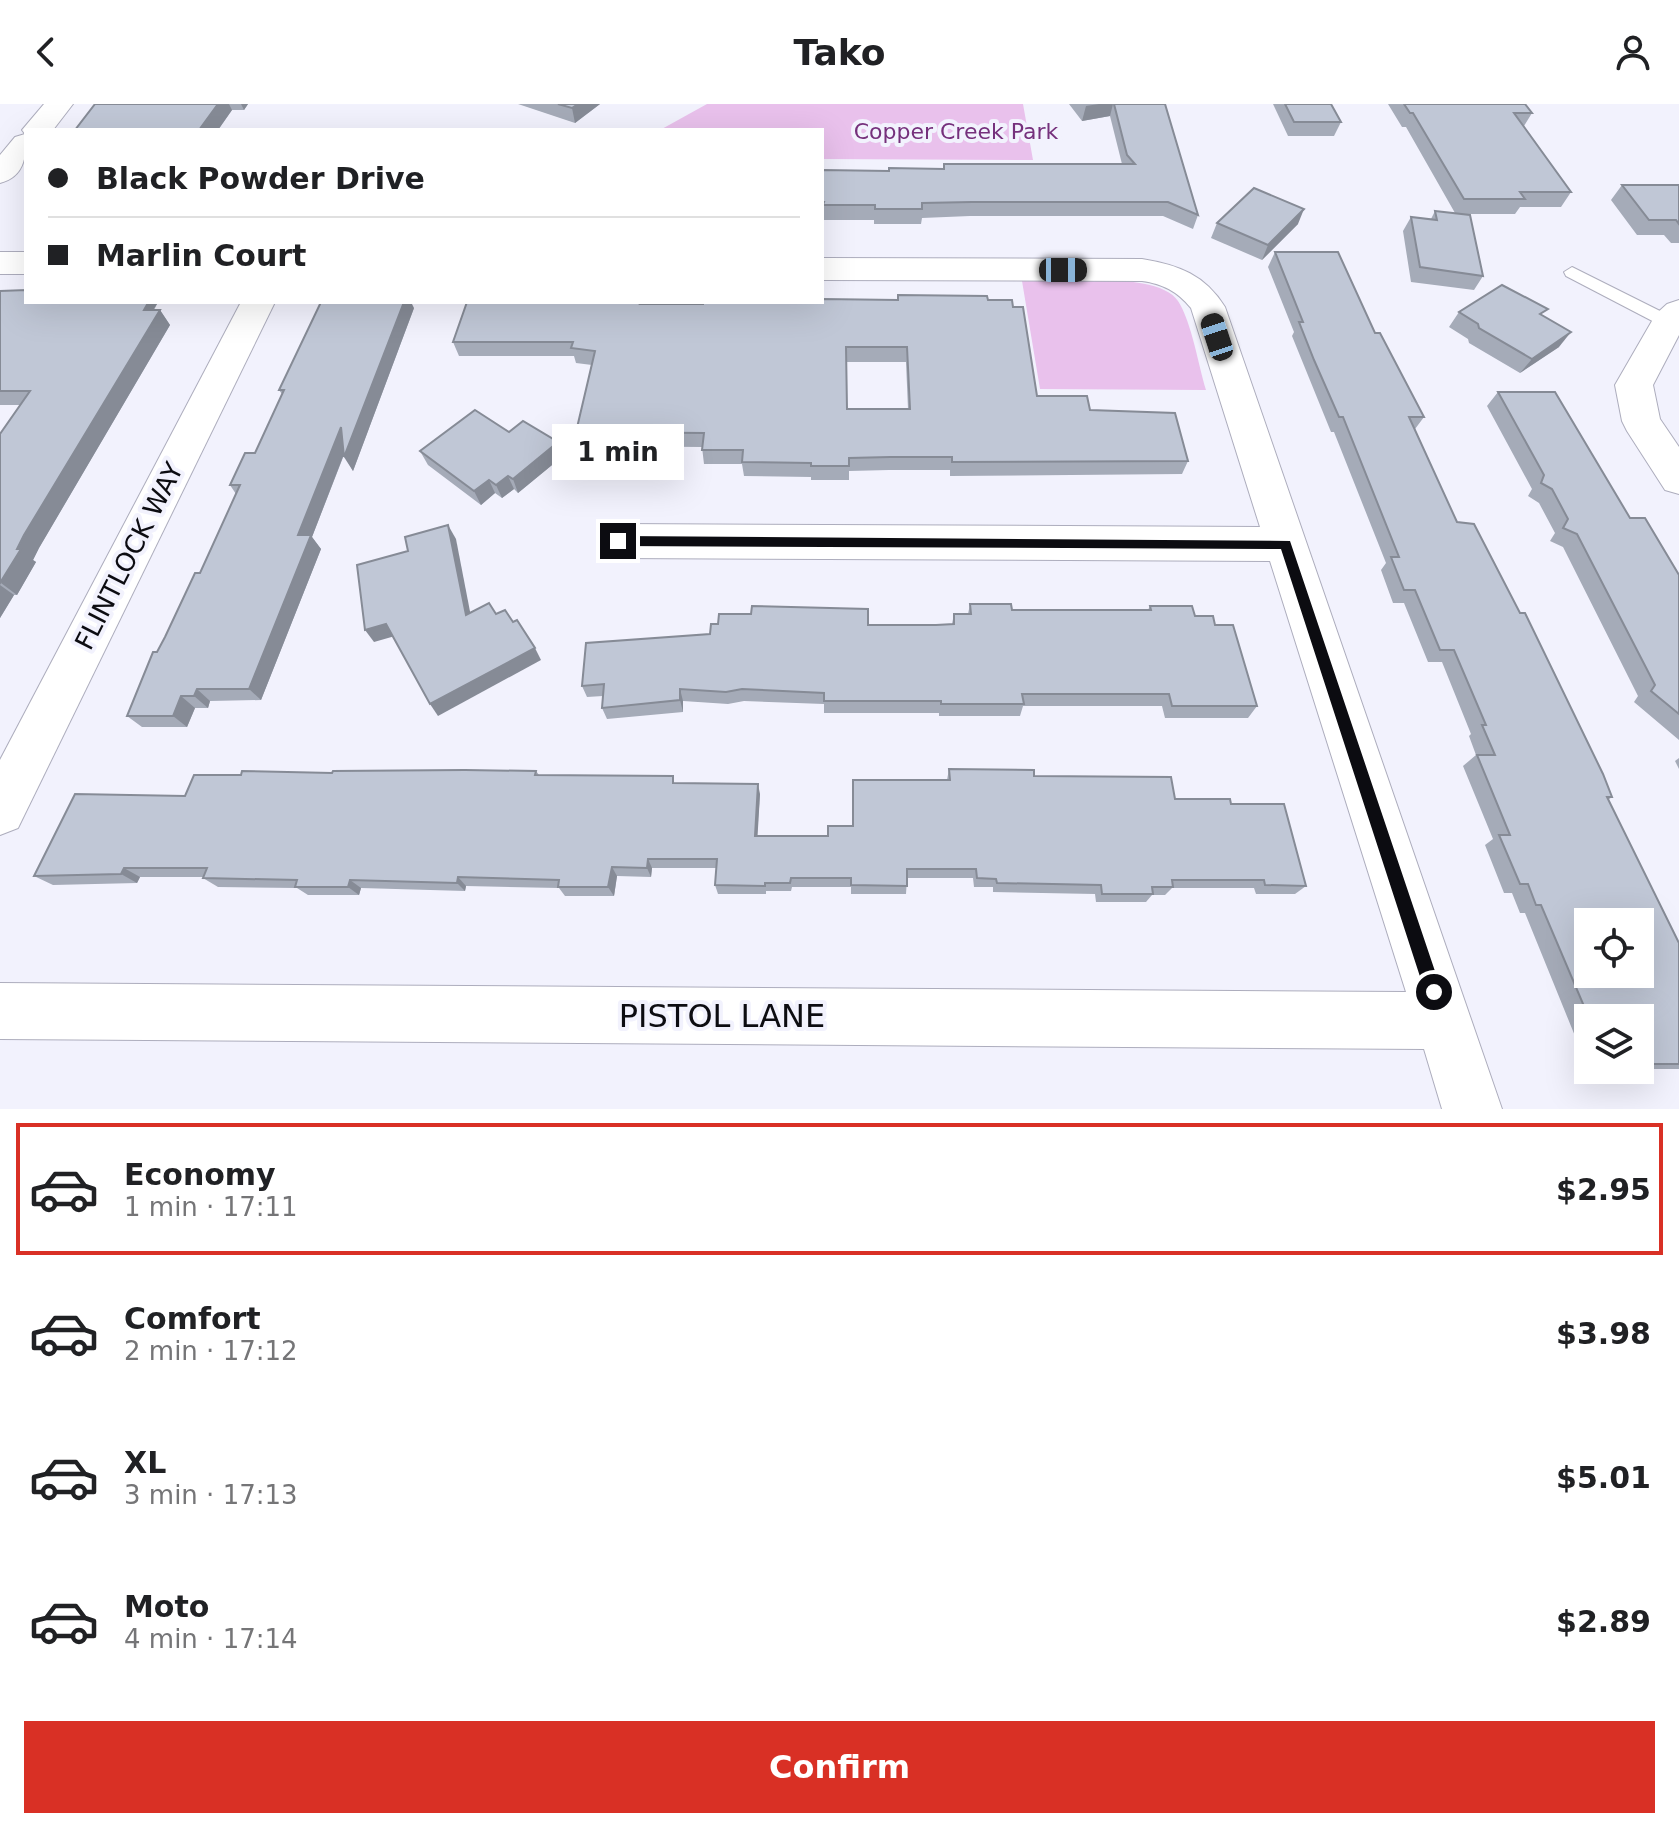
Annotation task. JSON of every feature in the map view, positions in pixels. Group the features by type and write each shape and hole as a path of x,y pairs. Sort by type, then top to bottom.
{"street":[{"path":"39,128 59,104"},
{"path":"0,174 24,145"},
{"path":"0,263 24,263"},
{"path":"824,269 1142,270 1167,274 1187,283 1199,293 1208,307 1472,1109"},
{"name":"FLINTLOCK WAY","path":"0,811 257,304"},
{"path":"1674,317 1634,385 1641,421 1679,479"},
{"path":"618,541 1286,544"},
{"name":"PISTOL LANE","path":"0,1011 1443,1021"}],"lane":[{"path":"1572,272 1674,317"}],"green space":[{"name":"Copper Creek Park","path":"707,104 1023,104 1033,160 824,159 824,128 664,128"},
{"path":"1022,281 1130,281 1168,292 1178,301 1187,321 1206,390 1040,389"}],"building":[{"path":"95,104 218,104 200,128 77,128"},
{"path":"1114,104 1165,104 1198,215 1168,202 922,203 922,209 824,205 824,170 944,169 944,164 1135,164 1127,155"},
{"path":"1285,104 1331,104 1341,122 1294,122"},
{"path":"1404,104 1525,104 1532,113 1514,113 1571,192 1520,192 1525,199 1464,199 1413,113"},
{"path":"1622,185 1679,185 1679,224 1676,220 1649,220"},
{"path":"1254,188 1304,209 1268,245 1217,223"},
{"path":"1435,211 1470,215 1483,276 1420,267 1411,217 1437,220"},
{"path":"1275,252 1338,252 1375,333 1380,333 1424,417 1409,417 1457,522 1474,524 1520,613 1525,613 1603,774 1612,797 1607,797 1679,943 1679,1064 1654,1064 1654,1004 1583,1004 1576,988 1654,988 1654,908 1574,908 1574,983 1541,905 1536,905 1528,884 1520,884 1499,835 1510,835 1477,755 1495,755 1482,725 1486,725 1454,650 1440,650 1415,590 1404,590 1391,557 1399,557 1343,417 1339,417 1299,322 1303,322"},
{"path":"1502,285 1548,309 1540,314 1571,332 1532,359 1479,328 1478,324 1459,312"},
{"path":"24,290 24,304 147,304 144,310 160,310 24,535 17,549 21,549 0,583 0,434 30,391 0,391 0,291"},
{"path":"898,295 987,296 988,300 1012,300 1013,307 1023,307 1037,396 1087,396 1090,410 1175,413 1188,461 952,462 952,457 890,457 849,458 849,466 742,462 743,450 702,450 704,433 576,432 595,351 571,348 573,342 453,342 466,304 824,304 824,299 898,300","holes":["846,347 907,347 910,409 847,409"]},
{"path":"320,304 403,304 344,457 341,427 298,535 311,535 249,689 197,689 194,696 181,696 173,716 127,716 153,652 157,652 165,637 195,573 200,573 240,485 230,485 245,453 255,453 284,390 279,390"},
{"path":"1498,392 1555,392 1630,518 1645,518 1679,575 1679,714 1651,691 1655,685 1577,534 1563,528 1568,519 1552,489 1541,483 1544,475"},
{"path":"475,410 509,432 523,421 558,442 513,479 508,476 496,485 489,480 474,491 420,451"},
{"path":"448,525 466,615 489,603 496,614 505,610 513,622 517,620 535,648 430,704 386,624 365,630 357,565 408,551 405,537"},
{"path":"970,604 1011,604 1012,610 1151,610 1150,606 1192,606 1195,616 1213,616 1215,625 1233,625 1257,706 1172,706 1169,694 1022,694 1024,704 941,704 941,701 824,701 824,693 680,689 680,700 602,708 604,684 582,686 586,643 710,634 711,624 718,624 719,614 751,614 752,606 868,609 868,625 936,625 954,624 954,614 971,614"},
{"path":"949,769 1034,770 1034,776 1171,777 1175,799 1230,799 1231,804 1284,804 1306,886 1265,885 1264,880 1172,880 1173,887 1152,887 1153,894 1102,894 1101,885 997,883 996,879 977,878 976,869 907,869 907,886 851,885 851,878 791,878 790,883 765,883 765,886 715,885 717,859 648,859 647,868 612,867 608,887 558,887 559,880 458,877 457,883 350,880 348,887 295,887 297,880 203,878 207,868 124,868 121,874 34,876 75,794 185,796 194,775 241,775 242,771 536,771 535,775 673,776 673,783 758,784 755,836 828,836 828,826 853,826 853,780 950,780"}],"route":[{"path":"618,541 1286,544 1434,992"}]}
